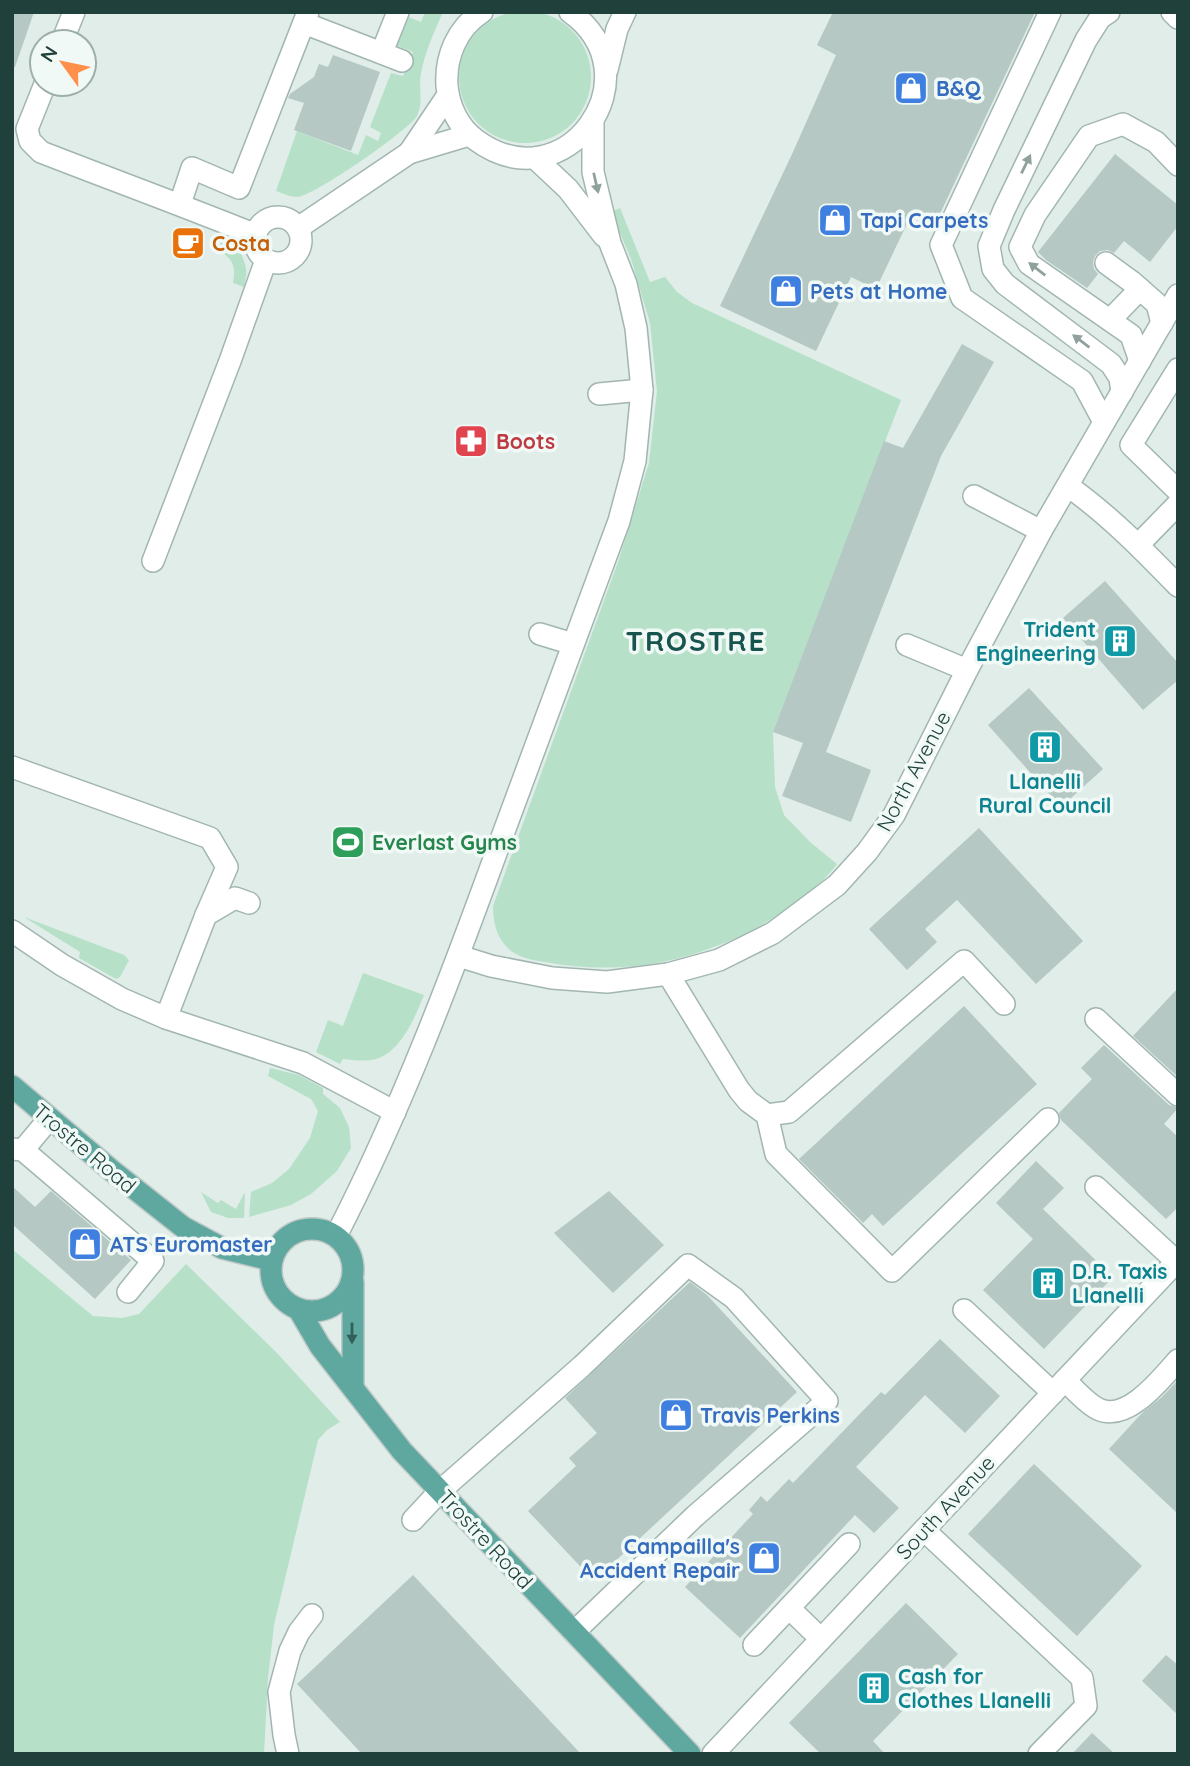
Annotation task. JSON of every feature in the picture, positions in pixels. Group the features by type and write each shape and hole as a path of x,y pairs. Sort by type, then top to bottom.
{"main road":[{"name":"Trostre Road","path":"12,1086 183,1227 222,1248 271,1259 270,1278 277,1294 286,1304 305,1311 320,1346 402,1451 690,1754"},
{"path":"271,1259 282,1241 292,1233 307,1229 316,1229 336,1236 346,1246 354,1268 352,1388"},
{"path":"305,1311 327,1308 342,1299 353,1278"}],"street":[{"path":"382,52 398,12"},
{"path":"570,12 591,32 602,53 606,76"},
{"path":"479,13 462,30 451,50 446,72 448,95 455,116 469,135 489,149 511,157 535,158 558,152 578,139 593,121 603,100 617,29 625,12"},
{"path":"1049,12 941,245 962,298 1082,381 1104,422"},
{"path":"1109,12 1100,18 1086,40 989,246 993,269 1005,284 1111,365 1120,378 1122,392"},
{"path":"1172,12 1178,18"},
{"path":"180,204 192,168 239,188 306,18 402,61"},
{"path":"409,153 448,95"},
{"path":"39,98 27,129 30,141 41,152 256,235"},
{"path":"336,1236 395,1112 459,956 619,521 635,461 642,390 636,327 626,284 610,243 593,172 593,121"},
{"path":"1140,361 1131,335 1029,264 1020,247 1035,215 1089,136 1123,124 1156,142 1178,165"},
{"path":"298,228 409,153 469,135"},
{"path":"535,158 568,189 610,243"},
{"path":"271,218 286,218 293,222 301,235 299,251 281,264 273,263 266,260 257,249 256,235 258,228 271,218"},
{"path":"153,561 266,260"},
{"path":"1106,263 1157,304 1162,323"},
{"path":"1110,320 1140,289"},
{"name":"North Avenue","path":"459,956 491,966 552,978 607,982 668,974 719,960 773,933 837,885 867,852 894,815 1041,531 1178,295"},
{"path":"1178,369 1131,445 1178,491"},
{"path":"599,394 642,390"},
{"path":"1068,486 1094,504 1178,586"},
{"path":"974,496 1041,531"},
{"path":"1138,545 1178,504"},
{"path":"540,634 573,644"},
{"path":"907,645 967,670"},
{"path":"12,767 210,838 227,867 166,1018"},
{"path":"206,915 235,898 249,903"},
{"path":"12,931 72,971 122,999 166,1018 303,1063 395,1112"},
{"path":"767,1115 789,1112 964,961 1004,1004"},
{"path":"668,974 739,1090 748,1101 767,1115 776,1154 892,1271 1048,1119"},
{"path":"1096,1019 1178,1094"},
{"path":"49,1119 18,1149 153,1261 128,1292"},
{"path":"1096,1187 1175,1268"},
{"path":"413,1520 440,1491 582,1366 688,1265 734,1298 827,1401 695,1516 574,1632"},
{"name":"South Avenue","path":"713,1754 1175,1268"},
{"path":"964,1310 1059,1387 1102,1411 1114,1413 1128,1407 1147,1394 1178,1360"},
{"path":"924,1530 1082,1678 1086,1706 1039,1754"},
{"path":"754,1645 849,1544"},
{"path":"789,1608 821,1639"},
{"path":"288,1754 279,1692 290,1651 299,1632 312,1615"}],"green space":[{"path":"525,11 550,16 572,30 586,52 591,77 586,102 572,124 550,138 525,143 500,138 478,124 464,102 459,77 464,52 478,30 500,16"},
{"path":"425,12 443,12 423,65 417,116 380,148 306,194 297,197 276,191 297,131 358,155 366,135 378,141 381,133 370,127 391,73 403,76 413,52 393,44 403,15 421,22"},
{"path":"620,208 650,282 665,277 677,292 692,303 901,400 773,732 775,787 784,815 810,842 837,864 799,901 750,931 698,953 676,959 611,968 567,965 535,960 514,953 497,933 493,906 618,562 649,463 657,391 650,323 631,259 611,212"},
{"path":"224,235 236,245 243,259 246,271 244,287 233,283 232,263 218,250"},
{"path":"24,917 124,955 129,960 120,977 116,979 79,958 80,952"},
{"path":"363,973 424,995 406,1033 393,1049 376,1059 343,1059 340,1064 316,1052 328,1020 343,1026"},
{"path":"270,1068 299,1075 323,1088 323,1094 340,1108 349,1127 351,1148 337,1171 311,1194 291,1205 249,1217 251,1192 272,1183 289,1169 310,1138 318,1111 311,1099 268,1076"},
{"path":"201,1192 218,1203 221,1200 236,1209 245,1192 244,1218 228,1218 211,1212"},
{"path":"12,1249 93,1316 122,1318 139,1314 186,1264 277,1353 340,1422 318,1440 274,1625 264,1754 12,1754"}],"building":[{"path":"12,12 34,12 15,67 12,67"},
{"name":"B&Q","path":"833,12 1035,12 938,218 914,209 876,289 851,277 816,351 720,306 836,55 817,45"},
{"path":"333,55 380,72 351,151 294,130 304,103 288,98 314,77 319,64 328,67"},
{"path":"1115,154 1178,205 1178,226 1150,262 1124,241 1114,253 1108,250 1100,251 1093,262 1098,274 1087,288 1038,252"},
{"path":"962,344 994,362 941,456 826,752 871,770 851,822 782,796 803,743 773,732 884,441 903,448"},
{"name":"Trident Engineering","path":"1105,581 1178,663 1178,680 1143,710 1063,618"},
{"name":"Llanelli Rural Council","path":"1029,688 1103,769 1061,807 988,725"},
{"path":"979,828 1083,941 1036,984 957,900 925,929 937,942 907,970 869,929"},
{"path":"1178,988 1178,1077 1133,1036"},
{"path":"964,1006 1037,1084 883,1226 872,1214 863,1223 799,1159"},
{"path":"1104,1045 1169,1105 1178,1108 1164,1124 1178,1137 1178,1207 1166,1219 1061,1120 1059,1113 1092,1079 1081,1068"},
{"name":"D.R. Taxis Llanelli","path":"1036,1161 1064,1188 1043,1209 1113,1277 1044,1349 983,1290 1033,1239 996,1203"},
{"path":"12,1186 35,1207 51,1191 131,1260 95,1299 12,1224"},
{"path":"609,1191 664,1245 613,1293 554,1233"},
{"name":"Travis Perkins","path":"690,1282 707,1295 797,1392 594,1581 528,1511 576,1466 569,1458 597,1433 565,1398"},
{"path":"940,1339 1000,1396 965,1433 925,1395 856,1467 899,1508 874,1533 855,1515 740,1638 685,1587 753,1514 749,1510 761,1496 767,1502 789,1479 793,1483 881,1392 885,1395"},
{"path":"1178,1380 1178,1514 1109,1449 1142,1413"},
{"path":"1034,1464 1142,1566 1077,1636 968,1534"},
{"path":"413,1575 581,1754 362,1754 297,1684"},
{"name":"Cash for Clothes Llanelli","path":"906,1603 958,1654 873,1741 885,1754 821,1754 789,1723"},
{"path":"1166,1655 1178,1665 1178,1715 1142,1681"},
{"path":"1092,1733 1115,1754 1072,1754"}],"place":[{"name":"B&Q","path":"911,88"},
{"name":"Tapi Carpets","path":"835,220"},
{"name":"Costa","path":"188,243"},
{"name":"Pets at Home","path":"786,291"},
{"name":"Boots","path":"471,441"},
{"name":"Trident Engineering","path":"1120,641"},
{"name":"Llanelli Rural Council","path":"1045,747"},
{"name":"Everlast Gyms","path":"348,842"},
{"name":"ATS Euromaster","path":"85,1244"},
{"name":"D.R. Taxis Llanelli","path":"1048,1283"},
{"name":"Travis Perkins","path":"676,1415"},
{"name":"Campailla's Accident Repair","path":"764,1558"},
{"name":"Cash for Clothes Llanelli","path":"874,1688"}],"district":[{"name":"TROSTRE","path":"696,640"}]}
